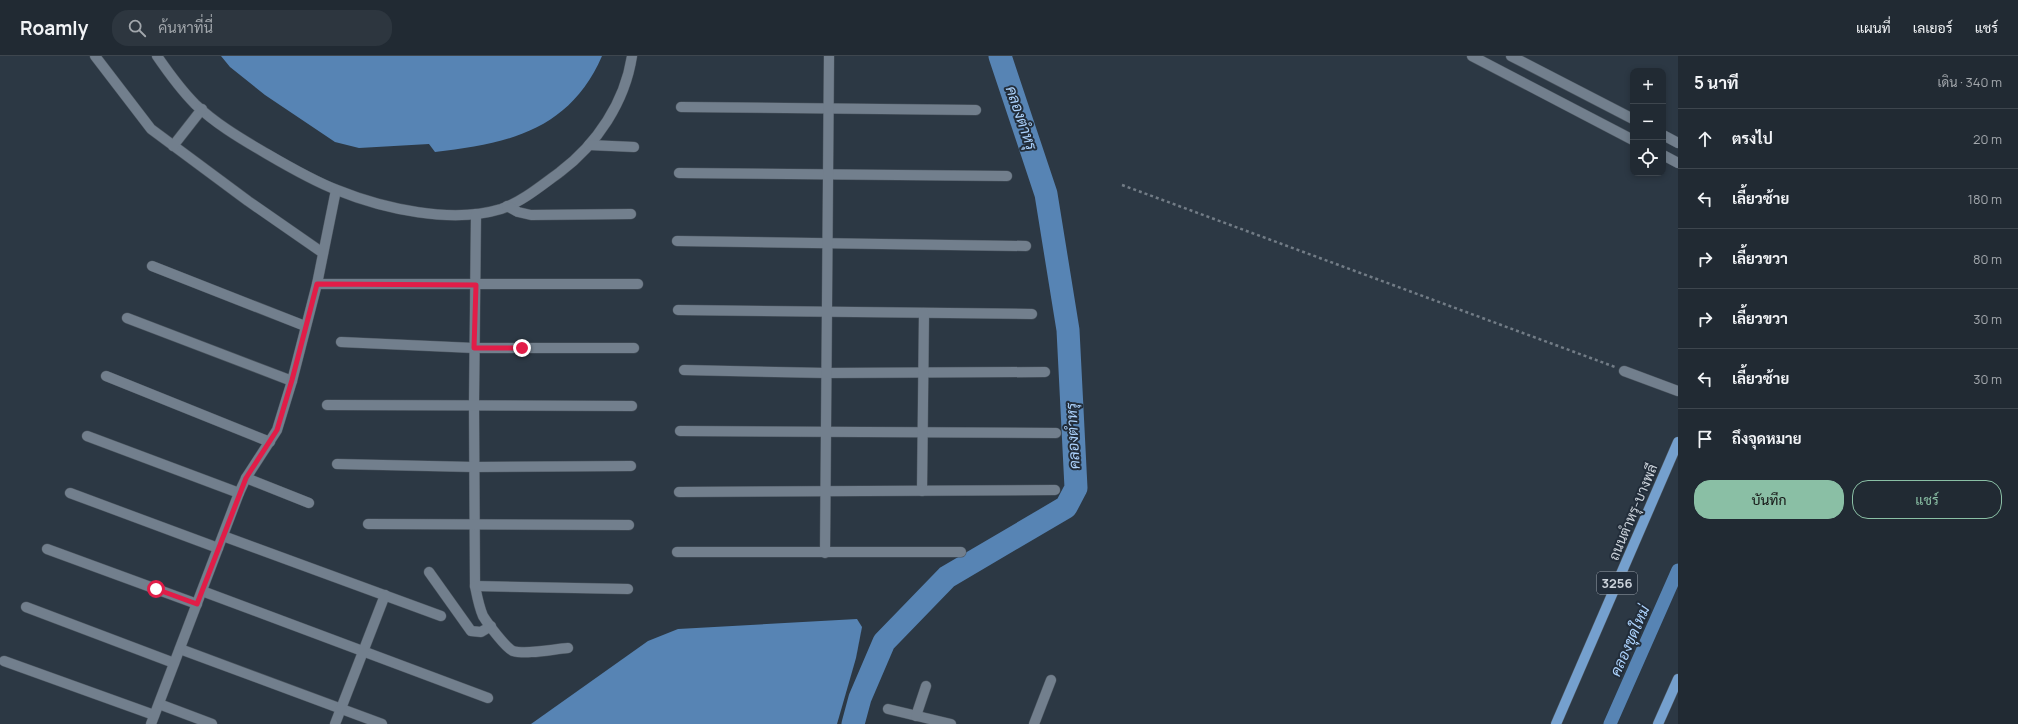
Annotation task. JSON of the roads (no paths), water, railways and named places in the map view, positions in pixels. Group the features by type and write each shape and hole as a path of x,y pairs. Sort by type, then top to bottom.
{"main road":[{"name":"ถนนตำหรุ-บางพลี","path":"1556,724 1678,442"},
{"path":"1658,724 1676,690 1678,679"}],"street":[{"path":"95,56 151,129 323,253"},
{"path":"157,56 194,104 228,131 282,163 336,190 401,209 439,214 476,214 507,206 536,189 573,162 595,138 616,106 629,76 632,56"},
{"path":"825,553 830,108 829,56"},
{"path":"1472,56 1630,138"},
{"path":"1511,56 1630,117"},
{"path":"681,107 976,110"},
{"path":"173,146 202,109"},
{"path":"1666,137 1678,143"},
{"path":"589,145 634,147"},
{"path":"1666,157 1678,163"},
{"path":"679,173 1007,176"},
{"path":"4,661 153,720 239,493 246,478 277,430 292,380 317,284 336,190"},
{"path":"507,206 518,212 531,214 631,214"},
{"path":"476,214 474,348 475,586 484,616 512,650 521,652 568,648"},
{"path":"677,241 1026,246"},
{"path":"152,266 305,326"},
{"path":"317,284 638,284"},
{"path":"678,310 1032,314"},
{"path":"922,492 924,313"},
{"path":"127,318 292,380"},
{"path":"341,342 474,348 634,348"},
{"path":"684,370 827,373 1045,372"},
{"path":"1624,371 1678,391"},
{"path":"106,376 270,442"},
{"path":"327,405 474,404 632,406"},
{"path":"680,431 826,433 1056,433"},
{"path":"87,436 239,493"},
{"path":"337,464 474,468 631,466"},
{"path":"246,478 309,503"},
{"path":"679,492 922,492 1055,490"},
{"path":"70,493 218,548"},
{"path":"368,524 475,526 629,525"},
{"path":"223,536 441,616"},
{"path":"47,549 197,604"},
{"path":"677,552 961,552"},
{"path":"429,572 471,630 481,632 491,626"},
{"path":"475,586 628,589"},
{"path":"202,591 488,698"},
{"path":"335,724 385,596"},
{"path":"26,607 174,663"},
{"path":"180,649 382,724"},
{"path":"1034,724 1051,680"},
{"path":"916,716 926,686"},
{"path":"159,704 212,724"},
{"path":"888,709 951,724"}],"water":[{"path":"221,56 602,56 589,81 573,101 554,117 534,129 511,138 487,144 435,152 429,144 359,148 335,142 265,95 230,67"},
{"path":"857,619 862,627 856,658 837,724 531,724 648,641 678,629"}],"waterway":[{"name":"คลองตำหรุ","path":"853,724 860,698 884,642 947,577 1066,507 1076,488 1068,330 1046,194 1000,56"},
{"name":"คลองขุดใหม่","path":"1610,724 1678,570"}]}
